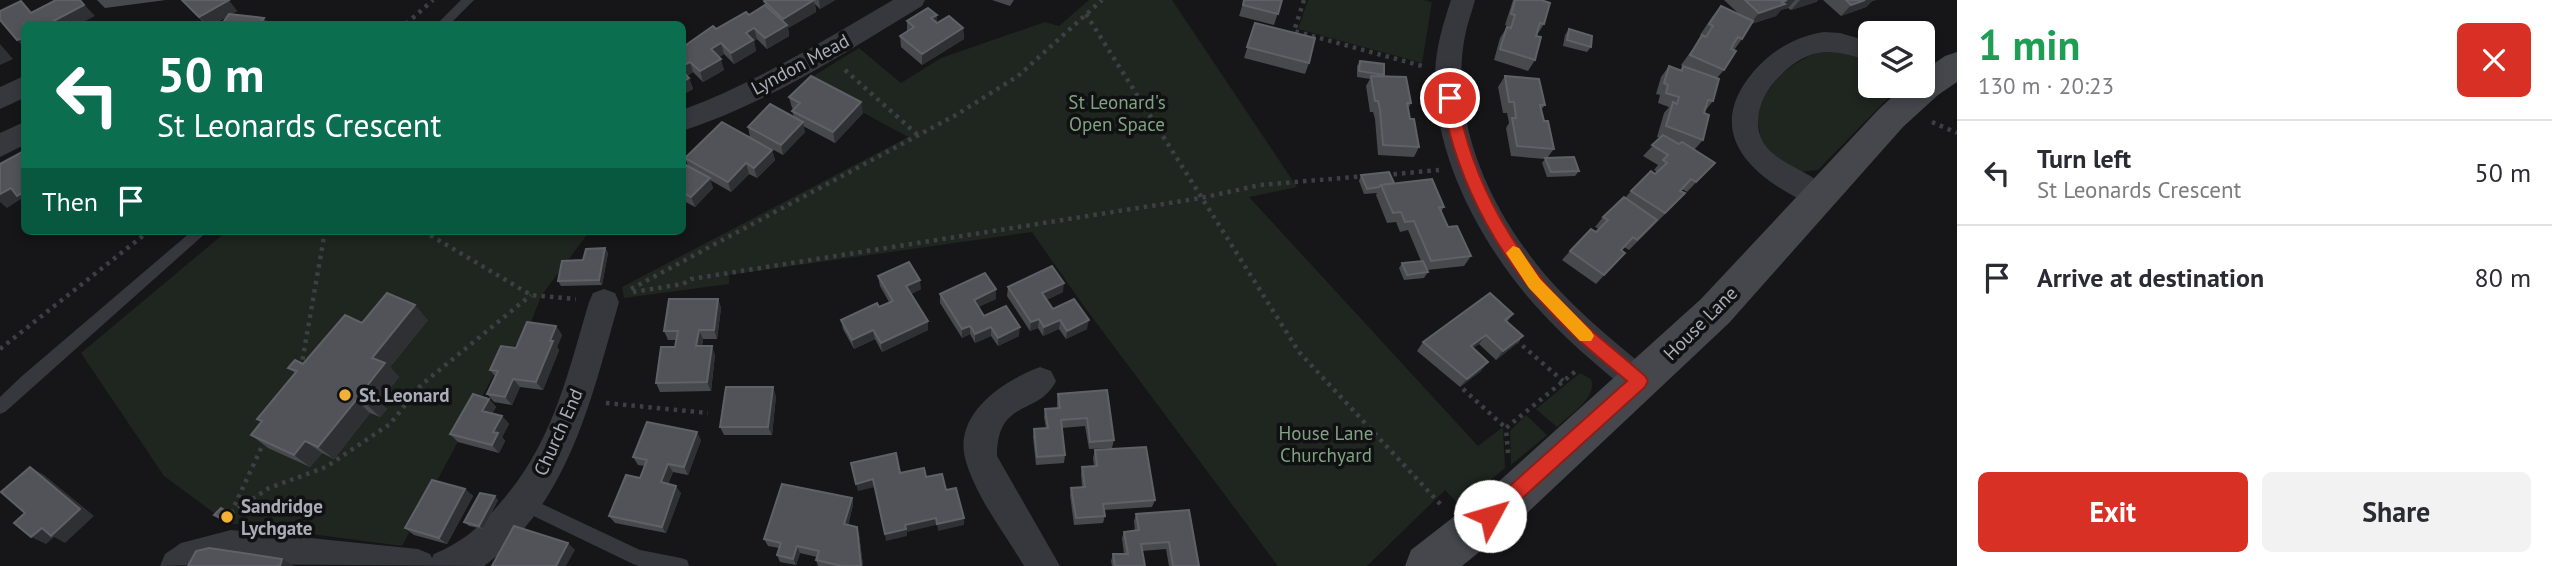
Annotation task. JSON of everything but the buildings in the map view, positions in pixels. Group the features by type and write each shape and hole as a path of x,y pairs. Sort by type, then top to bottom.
{"street":[{"name":"Lyndon Mead","path":"686,120 715,109 825,52 913,0"},
{"path":"1463,0 1452,37 1450,98 1455,130 1482,202 1535,283 1573,324 1639,381"},
{"path":"1817,196 1761,158 1750,146 1745,133 1744,116 1763,75 1786,57 1809,44 1829,41 1858,48"},
{"path":"0,99 21,88"},
{"name":"House Lane","path":"1427,566 1511,499 1714,311 1817,196 1913,98"},
{"path":"0,146 21,135"},
{"name":"Church End","path":"446,566 459,563 479,550 522,503 545,469 574,403 604,302"},
{"path":"1040,381 999,405 981,433 981,456 990,480 1043,566"},
{"path":"177,566 192,555 231,547 418,566"}],"lane":[{"path":"446,21 468,0"},
{"path":"0,407 27,380 196,235"},
{"path":"522,503 638,562 681,566"}],"path":[{"path":"409,21 433,0"},
{"path":"1102,0 1018,76 920,137 773,211 629,290 635,293 683,284 691,279 1201,198 1260,185 1469,168"},
{"path":"1304,0 1294,31 1450,74"},
{"path":"1086,14 1299,352 1468,533"},
{"path":"825,52 920,137"},
{"path":"1144,106 1153,104"},
{"path":"0,349 144,235"},
{"path":"296,377 301,366 324,235"},
{"path":"268,434 231,514 269,488 327,467 390,424 421,385 531,295 430,235"},
{"path":"1514,338 1563,381"},
{"path":"1506,428 1575,371 1583,369"},
{"path":"1463,389 1506,428 1508,460"},
{"path":"574,403 618,402 708,412"}],"green space":[{"path":"1089,0 1172,0 1297,187 1249,197 1478,446 1503,427 1505,468 1460,506 1445,490 1367,566 1278,566 1083,305 1032,232 729,275 729,284 624,298 622,287 908,137 805,81 859,48 901,83 941,58 1045,22 1059,26"},
{"path":"1308,0 1432,2 1422,63 1298,29"},
{"path":"1824,49 1842,50 1858,56 1858,98 1888,98 1818,170 1796,172 1762,147 1756,108 1784,72"},
{"path":"222,235 587,235 541,296 525,338 506,352 402,546 228,523 164,476 81,353"},
{"path":"1580,373 1591,379 1590,393 1581,406 1557,427 1536,409"},
{"path":"1526,415 1547,435 1511,465 1510,431"}],"slow traffic":[{"path":"1513,253 1535,283 1586,336"}],"place":[{"name":"St. Leonard","path":"345,395"},
{"name":"Sandridge Lychgate","path":"227,517"}],"route":[{"path":"1450,98 1455,130 1482,202 1502,236 1535,283 1573,324 1639,381 1490,516"}],"park label":[{"name":"St Leonard's Open Space","path":"1117,113"},
{"name":"House Lane Churchyard","path":"1326,444"}]}
